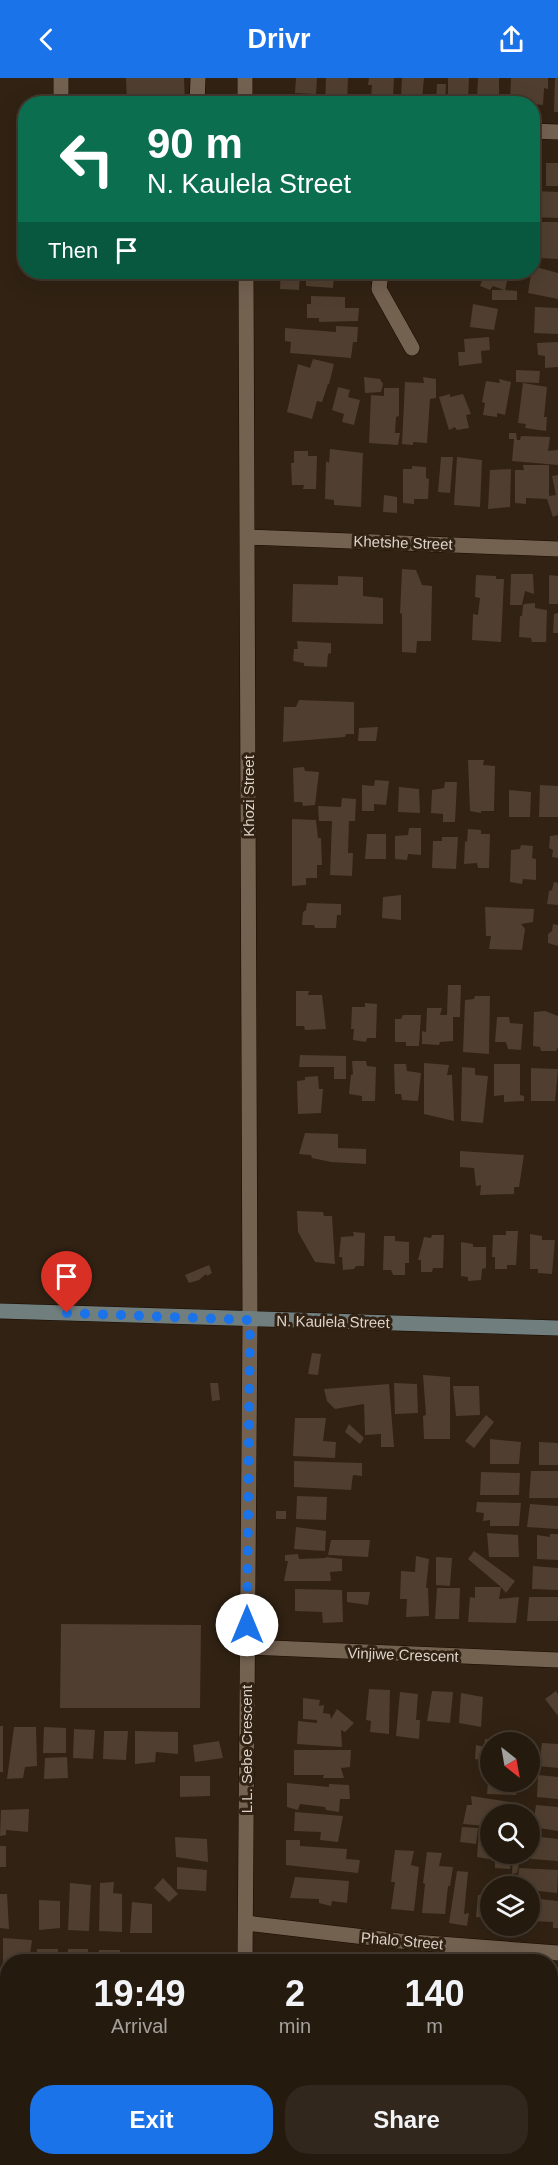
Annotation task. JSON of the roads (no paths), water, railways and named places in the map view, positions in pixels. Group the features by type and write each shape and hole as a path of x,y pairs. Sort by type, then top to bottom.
{"street":[{"path":"61,78 61,96"},
{"path":"198,78 198,96"},
{"path":"245,78 245,96"},
{"path":"540,131 558,132"},
{"name":"Khozi Street","path":"246,279 250,1320"},
{"path":"381,279 380,289 412,348"},
{"name":"Khetshe Street","path":"248,537 558,549"},
{"name":"N. Kaulela Street","path":"0,1311 558,1328"},
{"name":"L.L. Sebe Crescent","path":"245,1954 250,1320"},
{"name":"Vinjiwe Crescent","path":"247,1647 558,1660"},
{"name":"Phalo Street","path":"246,1923 389,1940 558,1953"}]}
